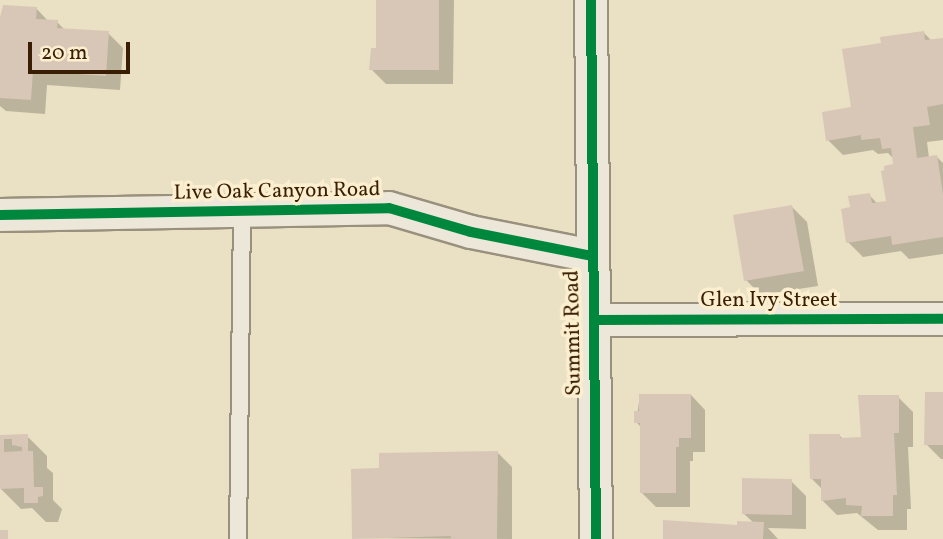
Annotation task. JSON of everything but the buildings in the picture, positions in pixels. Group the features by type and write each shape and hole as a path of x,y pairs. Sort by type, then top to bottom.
{"street":[{"name":"Summit Road","path":"591,0 596,539"},
{"name":"Live Oak Canyon Road","path":"0,215 389,208 471,232 592,256"},
{"name":"Glen Ivy Street","path":"594,320 943,320"}],"lane":[{"path":"238,539 242,211"}],"cycle path":[{"path":"591,0 596,539"},
{"path":"0,215 389,208 471,232 592,256"},
{"path":"594,320 943,319"}]}
